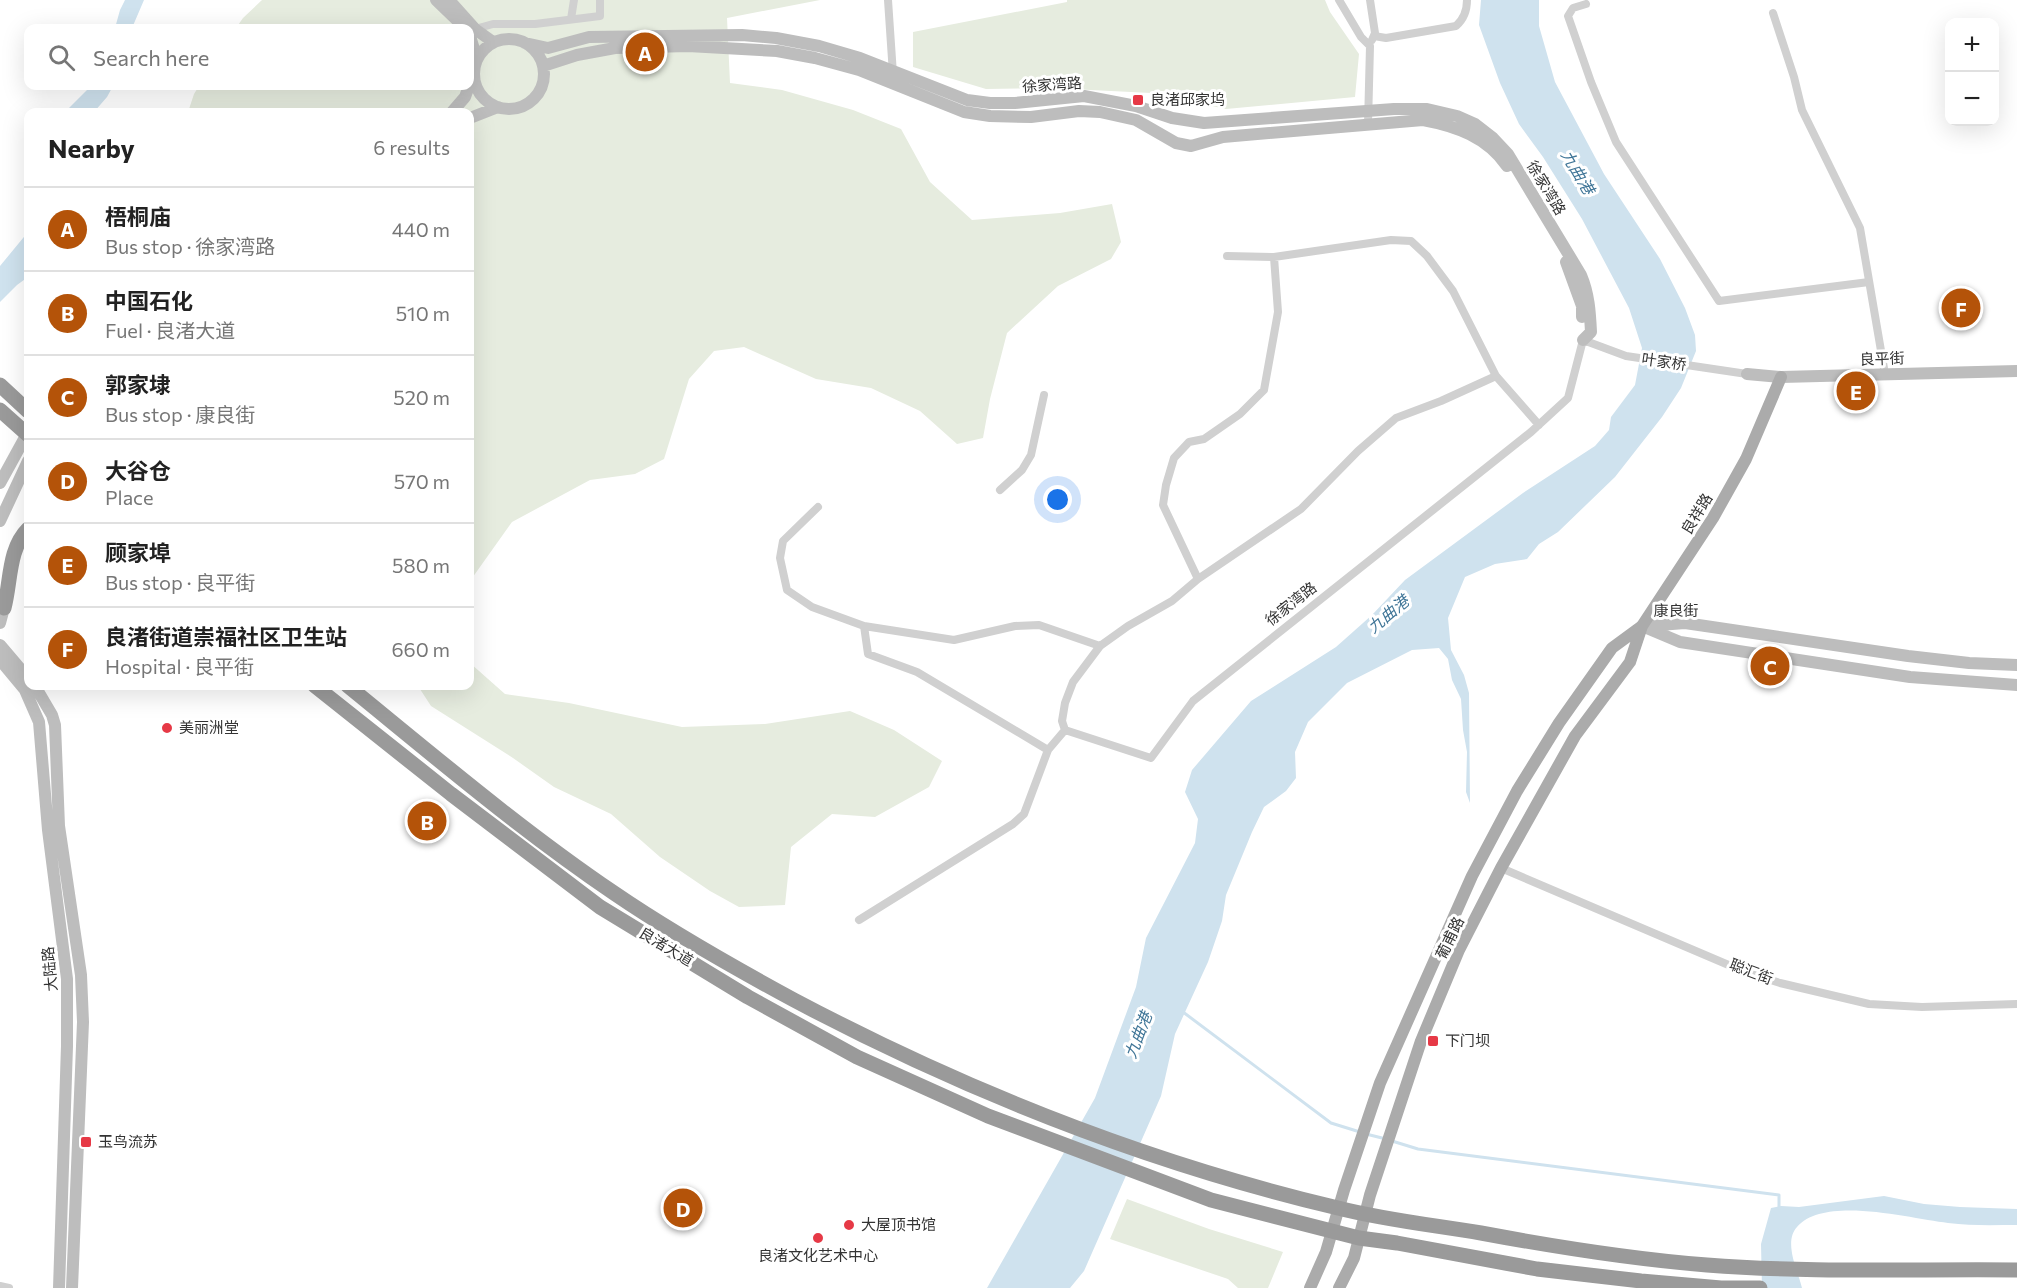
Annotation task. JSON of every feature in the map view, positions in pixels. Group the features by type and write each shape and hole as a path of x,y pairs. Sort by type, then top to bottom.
{"highway":[{"path":"0,385 24,407"},
{"path":"5,414 24,430"},
{"path":"2,616 14,553 24,534"},
{"name":"良渚大道","path":"320,690 451,794 600,907 748,997 857,1057 988,1116 1212,1200 1332,1232 1537,1269 1720,1288 1760,1288"},
{"name":"良渚大道","path":"353,690 532,834 613,892 755,979 845,1027 944,1075 1152,1155 1338,1209 1552,1246 1645,1259 1713,1265 1801,1268 2017,1270"}],"main road":[{"name":"良祥路","path":"1612,648 1642,626 1718,508 1746,459 1781,377"},
{"name":"葡甫路","path":"1339,1288 1353,1258 1404,1089 1421,1041 1459,950 1500,868 1575,736 1630,662 1642,626"},
{"name":"葡甫路","path":"1310,1288 1326,1252 1380,1083 1472,876 1517,791 1559,723 1612,648"}],"street":[{"path":"436,0 462,24"},
{"path":"449,0 465,24"},
{"path":"571,19 574,0"},
{"path":"474,30 493,24 535,24 600,16 600,0"},
{"path":"888,0 893,84"},
{"path":"1339,0 1361,37 1370,46"},
{"path":"1368,124 1370,46 1374,36 1370,0"},
{"path":"1374,36 1386,38 1456,26 1462,21 1467,0"},
{"path":"1586,4 1573,8 1568,15 1591,82 1616,142 1719,301 1869,282"},
{"path":"1773,13 1802,110 1860,228 1885,374"},
{"path":"474,33 493,42"},
{"name":"徐家湾路","path":"525,43 548,48 589,38 742,35 776,38 819,46 860,58 967,100 1015,103 1084,96 1136,106 1172,118 1195,122 1219,123 1368,111 1428,109 1457,116 1475,124 1508,154 1581,275 1590,307 1591,332 1583,340"},
{"path":"474,54 476,65 475,82 480,93 488,101 498,106 508,109 528,103 542,87 544,76 543,66 533,48 515,39 493,42 484,49 476,65 474,70"},
{"name":"徐家湾路","path":"543,66 578,55 615,48 688,46 777,51 859,70 964,111 990,116 1031,117 1079,111 1100,112 1136,120 1176,143 1191,146 1223,137 1423,120 1448,124 1484,142 1502,159 1522,188 1569,268 1582,306 1583,340 1568,398 1539,425 1193,701 1151,758 1065,730"},
{"path":"455,108 465,97 467,90"},
{"path":"474,116 498,106"},
{"path":"1227,256 1274,258 1391,240 1411,241 1427,256 1453,291 1496,376 1539,425"},
{"path":"1198,579 1163,505 1166,485 1174,458 1189,442 1204,439 1213,433 1240,414 1264,390 1278,312 1274,258"},
{"name":"叶家桥","path":"1583,340 1626,356 1747,374"},
{"name":"良平街","path":"1747,374 1781,377 2017,370"},
{"path":"859,920 1013,824 1024,814 1048,750 1065,730 1062,721 1073,682 1100,646 1128,626 1172,601 1198,579 1301,509 1358,451 1396,418 1496,376"},
{"path":"1000,490 1022,470 1031,455 1044,394"},
{"path":"0,483 24,440"},
{"path":"0,521 24,469"},
{"path":"818,507 783,540 780,558 787,590 812,607 864,626 954,640 1015,626 1039,625 1100,646"},
{"path":"0,592 2,616"},
{"name":"康良街","path":"1642,626 1685,623 1918,657 1969,663 2017,665"},
{"path":"864,626 868,654 917,672 1048,750"},
{"name":"康良街","path":"1642,626 1680,642 1910,677 2017,686"},
{"path":"0,645 24,673"},
{"name":"大陆路","path":"0,660 24,689"},
{"name":"大陆路","path":"25,690 39,722 48,830 68,979 68,1046 59,1288"},
{"name":"大陆路","path":"37,690 52,715 55,725 59,826 81,975 83,1022 72,1288"},
{"name":"聪汇街","path":"1500,868 1745,972 1780,983 1869,1004 1922,1007 2017,1004"},
{"path":"0,1286 9,1288"}],"shaded area":[{"path":"262,0 820,0 727,18 730,83 782,90 853,110 901,129 930,182 972,220 1060,213 1112,204 1121,242 1111,259 1058,286 1007,333 990,399 983,438 957,444 920,411 871,388 816,379 744,347 714,351 689,379 664,459 635,474 590,480 512,522 474,575 474,108 189,108 196,90 474,90 474,24 239,24"},
{"path":"1067,0 1325,0 1330,12 1359,54 1355,97 1226,109 1151,93 1051,88 986,89 913,67 913,32 1067,2"},
{"path":"474,667 505,694 569,703 682,727 765,724 850,711 894,730 942,761 929,787 875,817 832,814 791,847 785,905 739,907 710,891 660,857 611,814 554,787 431,706 421,690 474,690"},
{"path":"1127,1199 1209,1229 1283,1252 1268,1288 1238,1288 1228,1279 1110,1239"}],"water":[{"path":"125,0 144,0 134,24 116,24"},
{"name":"九曲港","path":"1481,0 1539,0 1539,26 1555,82 1604,174 1660,259 1685,308 1695,335 1696,351 1681,388 1662,417 1615,477 1558,532 1539,544 1527,559 1495,564 1465,577 1448,618 1451,650 1464,675 1469,693 1470,803 1466,792 1467,752 1461,699 1452,680 1448,659 1439,648 1412,650 1347,683 1308,722 1295,752 1296,778 1286,791 1264,807 1226,895 1222,921 1208,962 1175,1034 1161,1096 1084,1271 1070,1288 987,1288 1095,1098 1136,987 1146,938 1195,843 1198,819 1185,792 1192,770 1251,701 1336,647 1372,615 1405,580 1523,493 1595,446 1609,430 1611,417 1635,385 1642,348 1629,308 1582,219 1519,124 1500,83 1479,25"},
{"path":"87,90 111,90 97,108 69,108"},
{"path":"24,237 24,280 0,302 0,266"},
{"path":"1884,1196 1924,1204 2017,1209 2017,1225 1957,1224 1891,1214 1827,1212 1810,1217 1793,1233 1791,1248 1802,1288 1762,1288 1761,1244 1771,1208 1799,1207"}],"waterway":[{"path":"1183,1012 1331,1123 1360,1132"},
{"path":"1366,1134 1386,1139"},
{"path":"1392,1141 1418,1149 1779,1195 1779,1208"}],"place":[{"name":"梧桐庙","path":"645,52"},
{"name":"良渚邱家坞","path":"1138,100"},
{"name":"良渚街道崇福社区卫生站","path":"1961,308"},
{"name":"顾家埠","path":"1856,391"},
{"name":"郭家埭","path":"1770,666"},
{"name":"美丽洲堂","path":"167,728"},
{"name":"中国石化","path":"427,821"},
{"name":"下门坝","path":"1433,1041"},
{"name":"玉鸟流苏","path":"86,1142"},
{"name":"大谷仓","path":"683,1208"},
{"name":"大屋顶书馆","path":"849,1225"},
{"name":"良渚文化艺术中心","path":"818,1238"}]}
